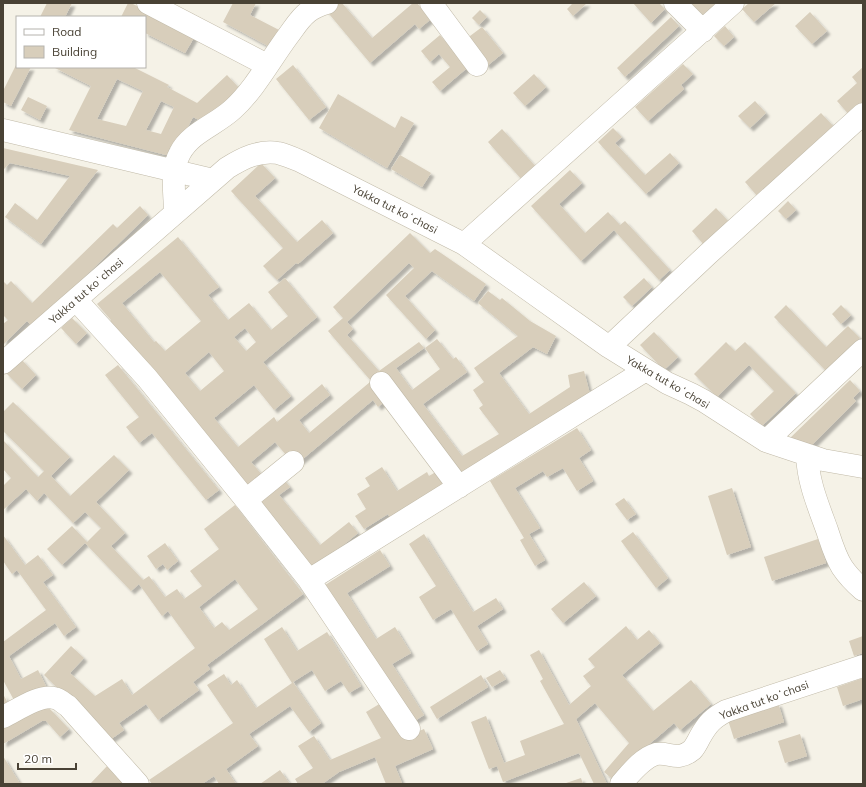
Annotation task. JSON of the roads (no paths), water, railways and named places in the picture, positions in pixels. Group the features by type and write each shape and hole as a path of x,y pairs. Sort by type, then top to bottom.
{"street":[{"path":"148,3 268,65"},
{"path":"175,213 174,170 181,152 188,142 196,134 215,123 234,109 250,91 301,18 316,7 327,3"},
{"path":"431,3 477,65"},
{"path":"675,3 703,31"},
{"path":"464,244 733,3"},
{"path":"609,347 702,259 863,114"},
{"path":"3,130 213,180"},
{"name":"Yakka tut koʻchasi","path":"3,363 227,168 243,158 255,154 279,153 300,161 464,244 609,347 667,383 704,401 766,441 823,460 863,467"},
{"path":"76,300 147,378 309,580 409,729"},
{"path":"766,441 863,350"},
{"path":"309,580 646,370"},
{"path":"382,383 459,487"},
{"path":"807,455 808,471 812,488 834,551 841,566 850,579 863,590"},
{"path":"246,500 293,462"},
{"name":"Yakka tut koʻchasi","path":"621,784 645,759 663,754 674,757 683,755 693,749 709,723 715,717 726,711 863,666"},
{"path":"3,717 43,698 52,697 61,700 138,784"}]}
